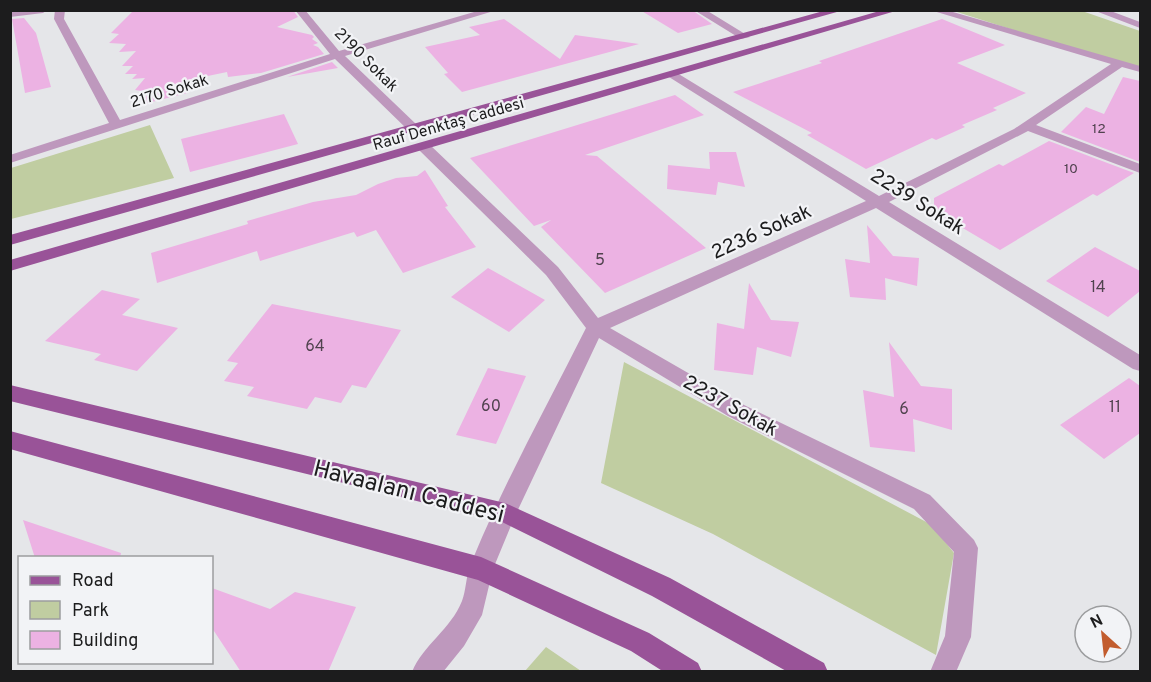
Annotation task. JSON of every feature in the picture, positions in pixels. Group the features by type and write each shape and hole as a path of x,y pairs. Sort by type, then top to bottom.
{"main road":[{"name":"Rauf Denktaş Caddesi","path":"10,240 840,10"},
{"name":"Rauf Denktaş Caddesi","path":"10,266 896,10"},
{"name":"Havaalanı Caddesi","path":"10,393 505,513 661,587 815,672"},
{"path":"10,440 481,569 639,642 690,672"}],"street":[{"path":"10,14 43,10"},
{"path":"60,10 59,19 116,124"},
{"name":"2190 Sokak","path":"299,10 338,55 413,128"},
{"name":"2170 Sokak","path":"10,159 338,55 493,10"},
{"path":"698,10 745,37"},
{"path":"934,10 1140,69"},
{"path":"1097,10 1140,25"},
{"name":"2236 Sokak","path":"595,327 879,201 1027,126 1119,64"},
{"name":"2239 Sokak","path":"673,75 1140,364"},
{"path":"1027,126 1140,169"},
{"name":"2237 Sokak","path":"424,147 552,271 595,327 735,410 922,502 966,548 958,637 943,672"},
{"path":"425,672 455,637 473,606 481,569 505,513 595,327"}],"green space":[{"path":"954,11 1082,11 1140,31 1140,68 1111,61"},
{"path":"150,125 174,178 11,219 11,168"},
{"path":"624,362 932,525 954,553 936,655 713,534 601,483"},
{"path":"546,647 581,671 525,671"}],"building":[{"path":"150,10 293,10 298,17 277,27 312,35 314,37 312,39 318,43 313,45 324,54 261,73 228,77 227,72 198,78 187,93 140,105 149,92 135,90 145,78 132,79 137,74 125,74 133,66 122,66 136,51 119,52 126,44 109,43 119,34 111,33 132,12 151,12"},
{"path":"640,10 692,10 712,24 678,33"},
{"path":"24,18 36,33 51,87 25,93 12,19"},
{"path":"504,19 560,59 575,35 639,44 462,92 444,74 448,73 425,47 480,35 469,27"},
{"path":"942,19 1005,45 957,63 1026,93 993,108 997,110 962,125 965,127 936,140 932,138 866,169 807,135 812,133 733,92 822,63 819,61"},
{"path":"332,62 338,68 287,77"},
{"path":"1123,77 1140,81 1140,162 1061,132 1086,107 1104,114"},
{"path":"675,95 704,115 585,155 597,156 706,248 605,293 541,227 551,220 534,226 470,158"},
{"path":"284,114 298,144 190,172 181,139"},
{"path":"1049,141 1134,173 1097,196 1093,194 1000,250 934,211 934,198 999,164 1003,166"},
{"path":"709,152 736,152 745,187 718,182 716,195 667,189 668,165 710,169"},
{"path":"425,170 448,206 445,207 476,247 403,273 376,230 357,237 354,232 260,261 257,251 157,283 151,253 313,202 356,195 396,178 417,176"},
{"path":"867,225 893,256 919,258 917,286 885,278 886,300 850,297 845,259 870,263"},
{"path":"1095,247 1140,271 1140,291 1108,317 1046,281"},
{"path":"488,268 545,300 509,332 451,297"},
{"path":"749,283 771,320 799,322 791,357 757,347 753,375 714,370 717,323 744,329"},
{"path":"102,290 140,299 122,315 178,328 137,371 94,360 101,354 45,341"},
{"path":"272,304 401,330 366,388 352,385 341,403 315,397 307,409 247,396 254,387 224,381 238,363 227,361"},
{"path":"889,342 921,386 952,389 952,430 913,419 915,452 870,447 863,390 894,397"},
{"path":"488,368 526,376 496,444 456,435"},
{"path":"1129,378 1140,386 1140,433 1104,459 1060,425"},
{"path":"23,520 121,553 120,556 34,556"},
{"path":"213,588 270,609 295,592 356,607 328,672 241,672 213,630"}]}
